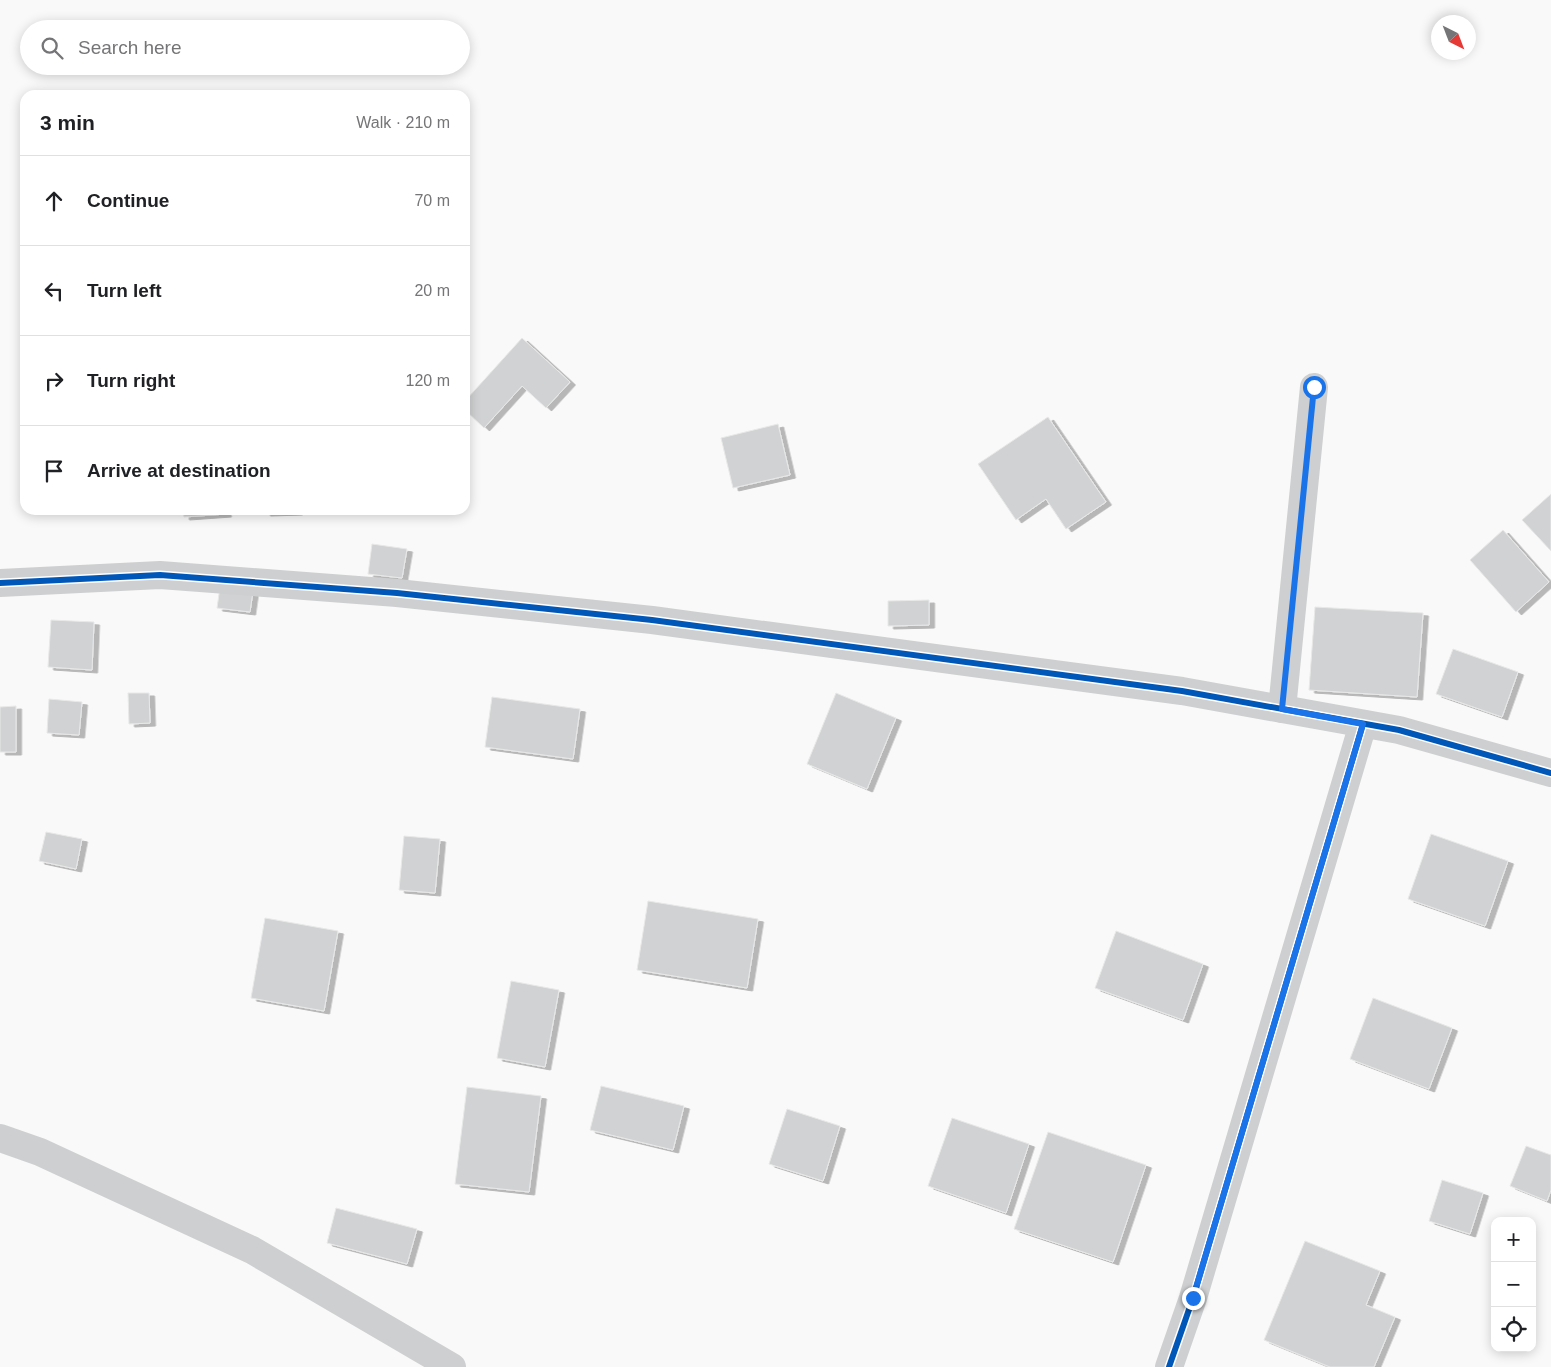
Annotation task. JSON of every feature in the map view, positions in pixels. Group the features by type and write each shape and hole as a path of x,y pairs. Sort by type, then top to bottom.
{"street":[{"path":"1282,709 1314,387"},
{"path":"0,583 160,575 397,593 652,620 1182,691 1399,730 1551,772"},
{"path":"1169,1367 1193,1298 1363,724"},
{"path":"0,1138 40,1152 252,1250 452,1367"}],"building":[{"path":"522,338 570,382 546,408 522,386 484,428 470,415 470,395"},
{"path":"1048,417 1106,502 1066,529 1046,499 1016,520 978,464"},
{"path":"778,424 790,475 733,488 721,438"},
{"path":"1551,494 1551,551 1522,520"},
{"path":"184,515 212,515 184,517"},
{"path":"1503,530 1549,582 1516,612 1470,560"},
{"path":"372,544 407,549 402,578 368,574"},
{"path":"220,587 253,591 250,612 217,608"},
{"path":"929,600 929,625 888,626 888,601"},
{"path":"1315,607 1423,613 1417,697 1309,690"},
{"path":"51,620 94,622 92,670 48,667"},
{"path":"1453,649 1518,672 1502,717 1436,694"},
{"path":"128,693 149,693 150,723 129,724"},
{"path":"836,693 896,718 867,789 807,764"},
{"path":"492,697 580,709 573,759 485,747"},
{"path":"49,699 82,702 79,735 47,733"},
{"path":"16,706 16,752 0,752 0,707"},
{"path":"46,832 82,839 76,869 39,861"},
{"path":"1431,834 1508,861 1485,926 1408,899"},
{"path":"404,836 440,839 435,893 399,890"},
{"path":"648,901 758,919 747,988 637,970"},
{"path":"265,918 338,931 324,1011 251,998"},
{"path":"1116,931 1203,964 1183,1020 1095,988"},
{"path":"511,981 559,990 545,1067 497,1058"},
{"path":"1373,998 1452,1028 1429,1089 1350,1059"},
{"path":"601,1086 684,1106 673,1150 590,1130"},
{"path":"467,1087 541,1096 529,1192 455,1184"},
{"path":"787,1109 840,1126 823,1181 769,1164"},
{"path":"952,1118 1029,1144 1006,1213 928,1186"},
{"path":"1048,1132 1146,1165 1113,1262 1014,1229"},
{"path":"1526,1146 1551,1155 1551,1190 1547,1201 1510,1186"},
{"path":"1442,1180 1483,1193 1470,1234 1429,1221"},
{"path":"336,1208 417,1229 407,1264 327,1243"},
{"path":"1305,1241 1380,1271 1366,1305 1395,1317 1374,1367 1330,1367 1264,1340"}],"cycle path":[{"path":"0,583 160,575 397,593 652,620 1182,691 1399,730 1551,773"},
{"path":"1169,1367 1193,1298 1363,724"}],"route":[{"path":"1193,1298 1363,724 1282,709 1314,387"}]}
